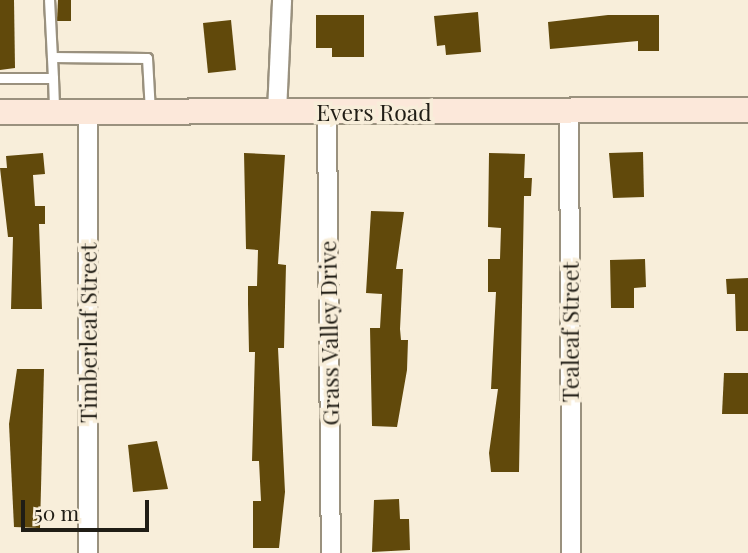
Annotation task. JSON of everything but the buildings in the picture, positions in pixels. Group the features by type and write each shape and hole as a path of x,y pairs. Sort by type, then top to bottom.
{"main road":[{"name":"Evers Road","path":"0,112 748,110"}],"street":[{"path":"277,111 282,0"},
{"name":"Tealeaf Street","path":"569,111 571,553"},
{"name":"Timberleaf Street","path":"88,112 88,553"},
{"name":"Grass Valley Drive","path":"327,112 331,553"}],"lane":[{"path":"49,0 54,112"},
{"path":"52,57 147,58 150,112"},
{"path":"0,78 53,78"}]}
